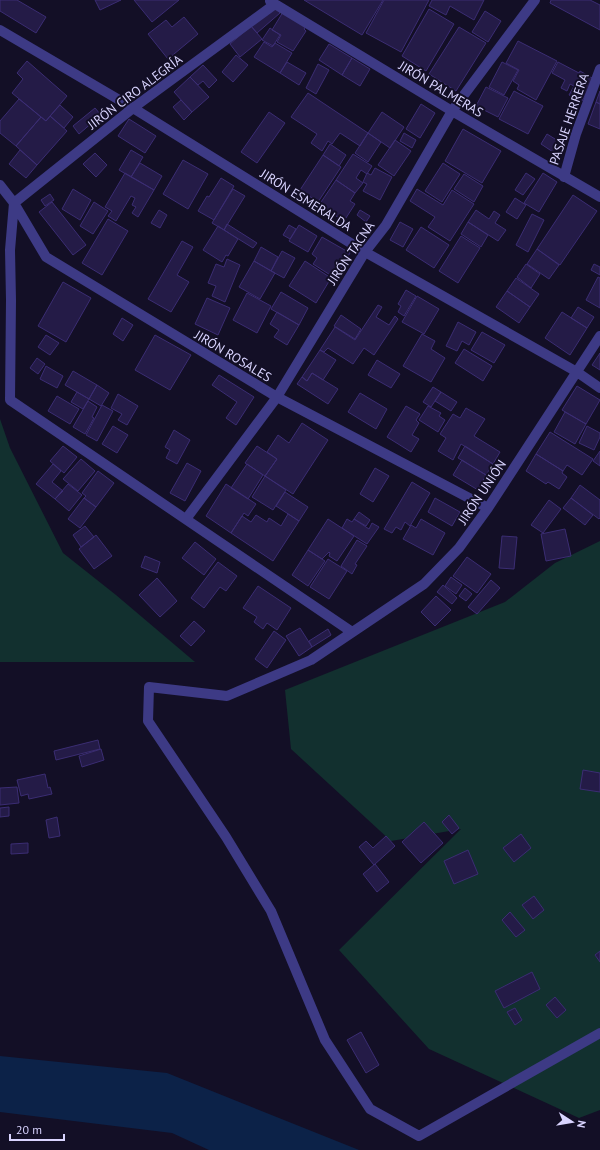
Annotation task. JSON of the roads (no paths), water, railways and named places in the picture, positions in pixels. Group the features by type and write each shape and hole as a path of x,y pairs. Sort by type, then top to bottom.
{"street":[{"name":"JIRÓN TACNA","path":"186,519 276,397 365,252 386,225 452,111 534,0"},
{"name":"JIRÓN PALMERAS","path":"272,2 452,111 600,197"},
{"name":"JIRÓN CIRO ALEGRÍA","path":"14,203 133,108 272,2"},
{"name":"JIRÓN ESMERALDA","path":"0,30 133,108 365,252 576,372 600,388"},
{"name":"PASAJE HERRERA","path":"564,177 576,134 600,69"},
{"name":"JIRÓN ROSALES","path":"0,185 14,203 46,257 276,397 488,508"},
{"path":"14,203 10,250 10,400 352,632"},
{"name":"JIRÓN UNIÓN","path":"600,336 488,508 459,548 424,584 311,660 227,696 149,687 148,721 226,837 270,912 325,1040 370,1109 419,1136 600,1033"}],"water":[{"path":"0,1056 167,1073 359,1150 209,1150 172,1133 0,1112"}]}
